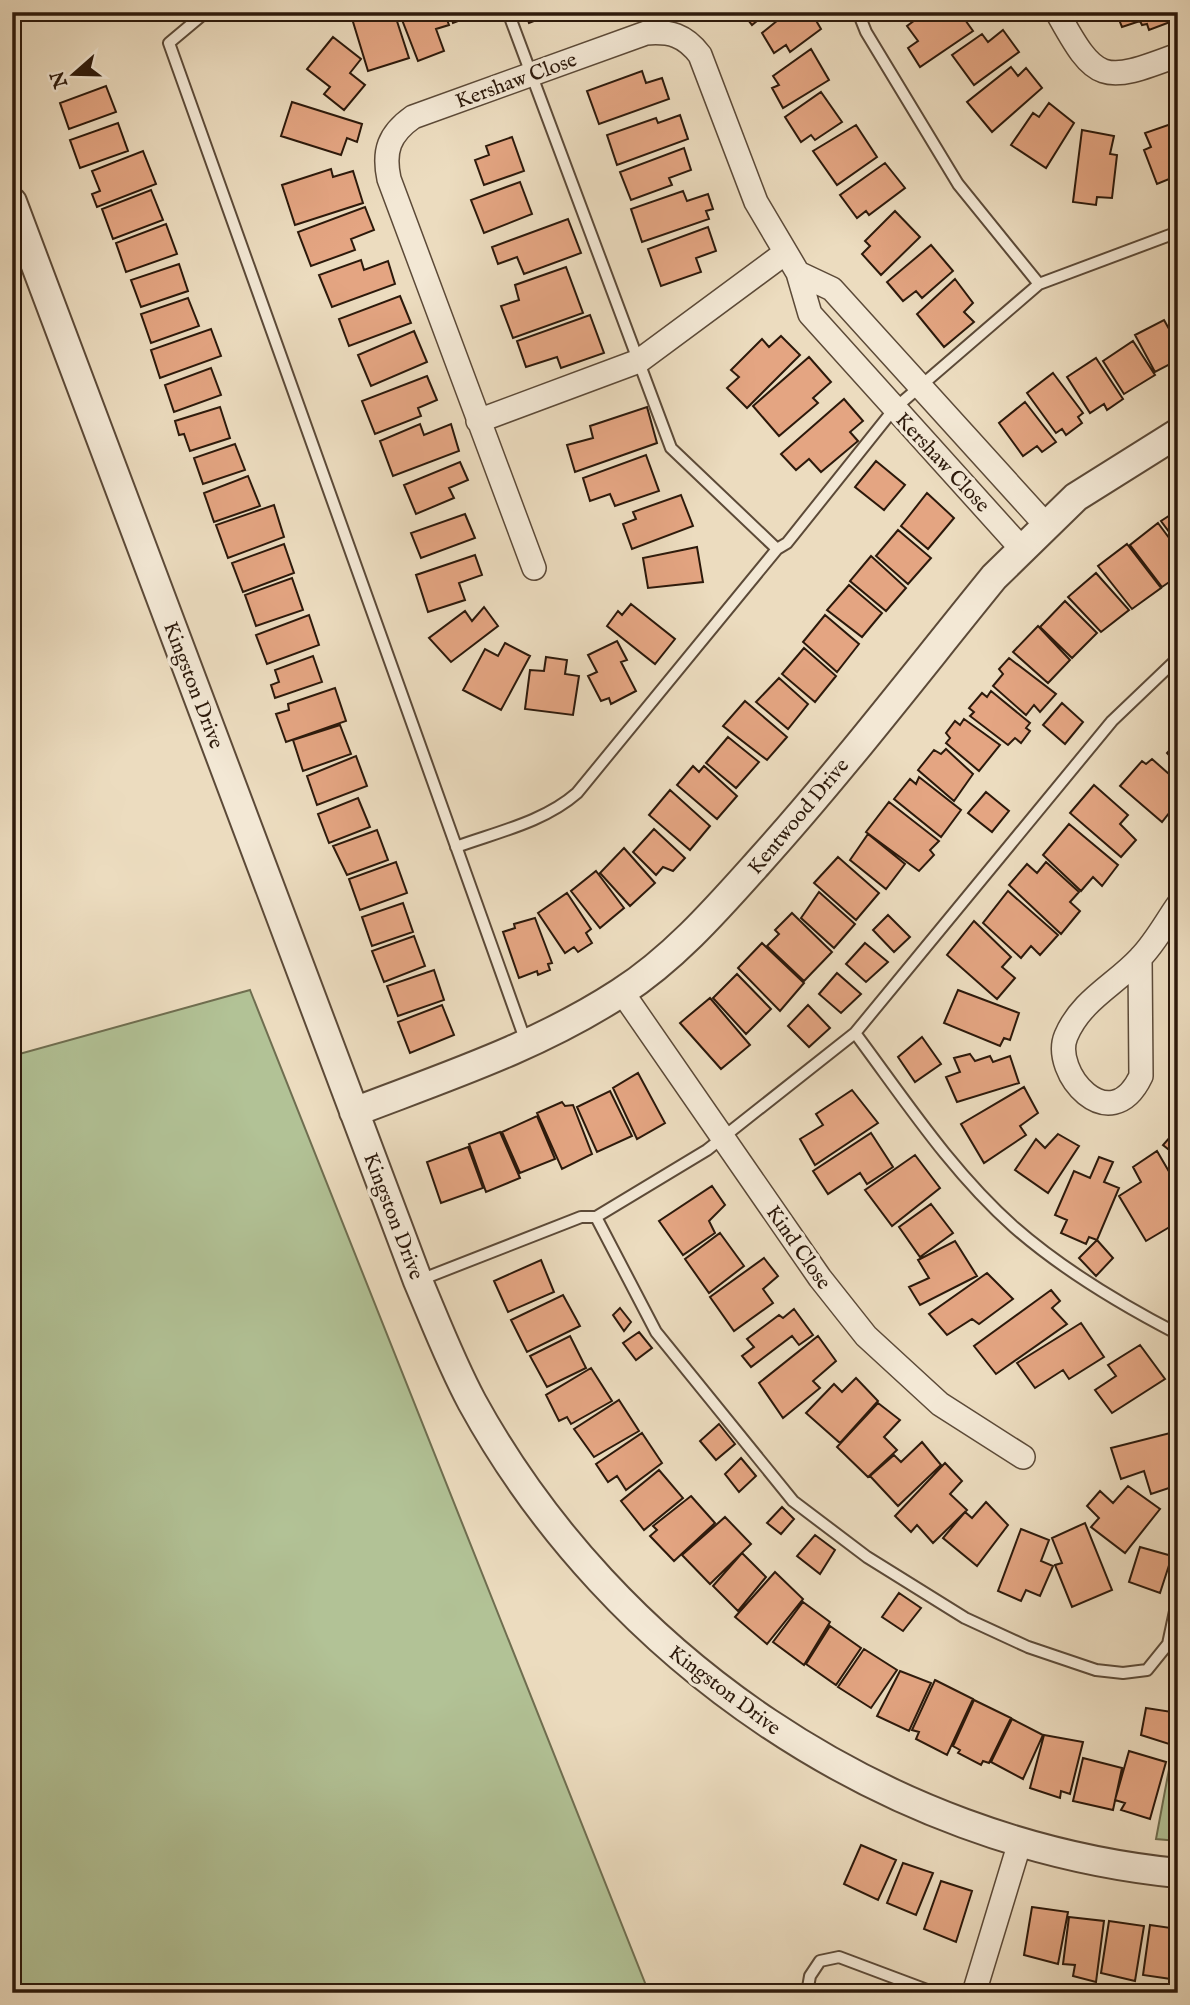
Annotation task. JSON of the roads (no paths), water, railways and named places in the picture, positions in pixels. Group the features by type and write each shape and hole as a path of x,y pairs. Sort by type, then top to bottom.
{"street":[{"path":"1057,12 1084,59 1093,68 1107,74 1136,71 1178,55"},
{"name":"Kershaw Close","path":"534,568 389,179 385,160 388,143 398,128 413,117 646,33 662,32 690,42 700,55 756,202 798,272 810,314 1021,548"},
{"name":"Kingston Drive","path":"12,202 418,1281 472,1401 515,1471 616,1596 666,1647 792,1740 911,1800 1020,1842 1093,1860 1178,1873"},
{"path":"478,421 639,361 785,253"},
{"name":"Kershaw Close","path":"798,272 832,289 1045,524"},
{"name":"Kentwood Drive","path":"354,1112 527,1045 622,992 677,948 766,854 994,577 1021,548 1076,497 1178,433"},
{"path":"1140,958 1141,1076 1133,1093 1117,1103 1099,1102 1082,1092 1064,1058 1065,1038 1087,1003 1140,958 1178,905"},
{"name":"Kind Close","path":"622,992 820,1278 866,1336 940,1404 1023,1457"},
{"path":"974,1993 1020,1842"}],"lane":[{"path":"206,12 169,43 527,1045"},
{"path":"508,12 671,448 777,549"},
{"path":"858,12 866,32 958,184 1039,284"},
{"path":"456,847 542,816 561,807 577,793 777,549 787,543 894,409 920,384 1039,284 1178,232"},
{"path":"418,1281 581,1217 596,1217 723,1138 855,1033 1112,721 1178,658"},
{"path":"855,1033 947,1157 1013,1227 1108,1298 1178,1334"},
{"path":"596,1217 656,1332 793,1501 867,1557 965,1618 1028,1647 1096,1670 1122,1673 1147,1670 1168,1644 1178,1597"},
{"path":"807,1993 810,1976 820,1962 839,1957 935,1993"}]}
